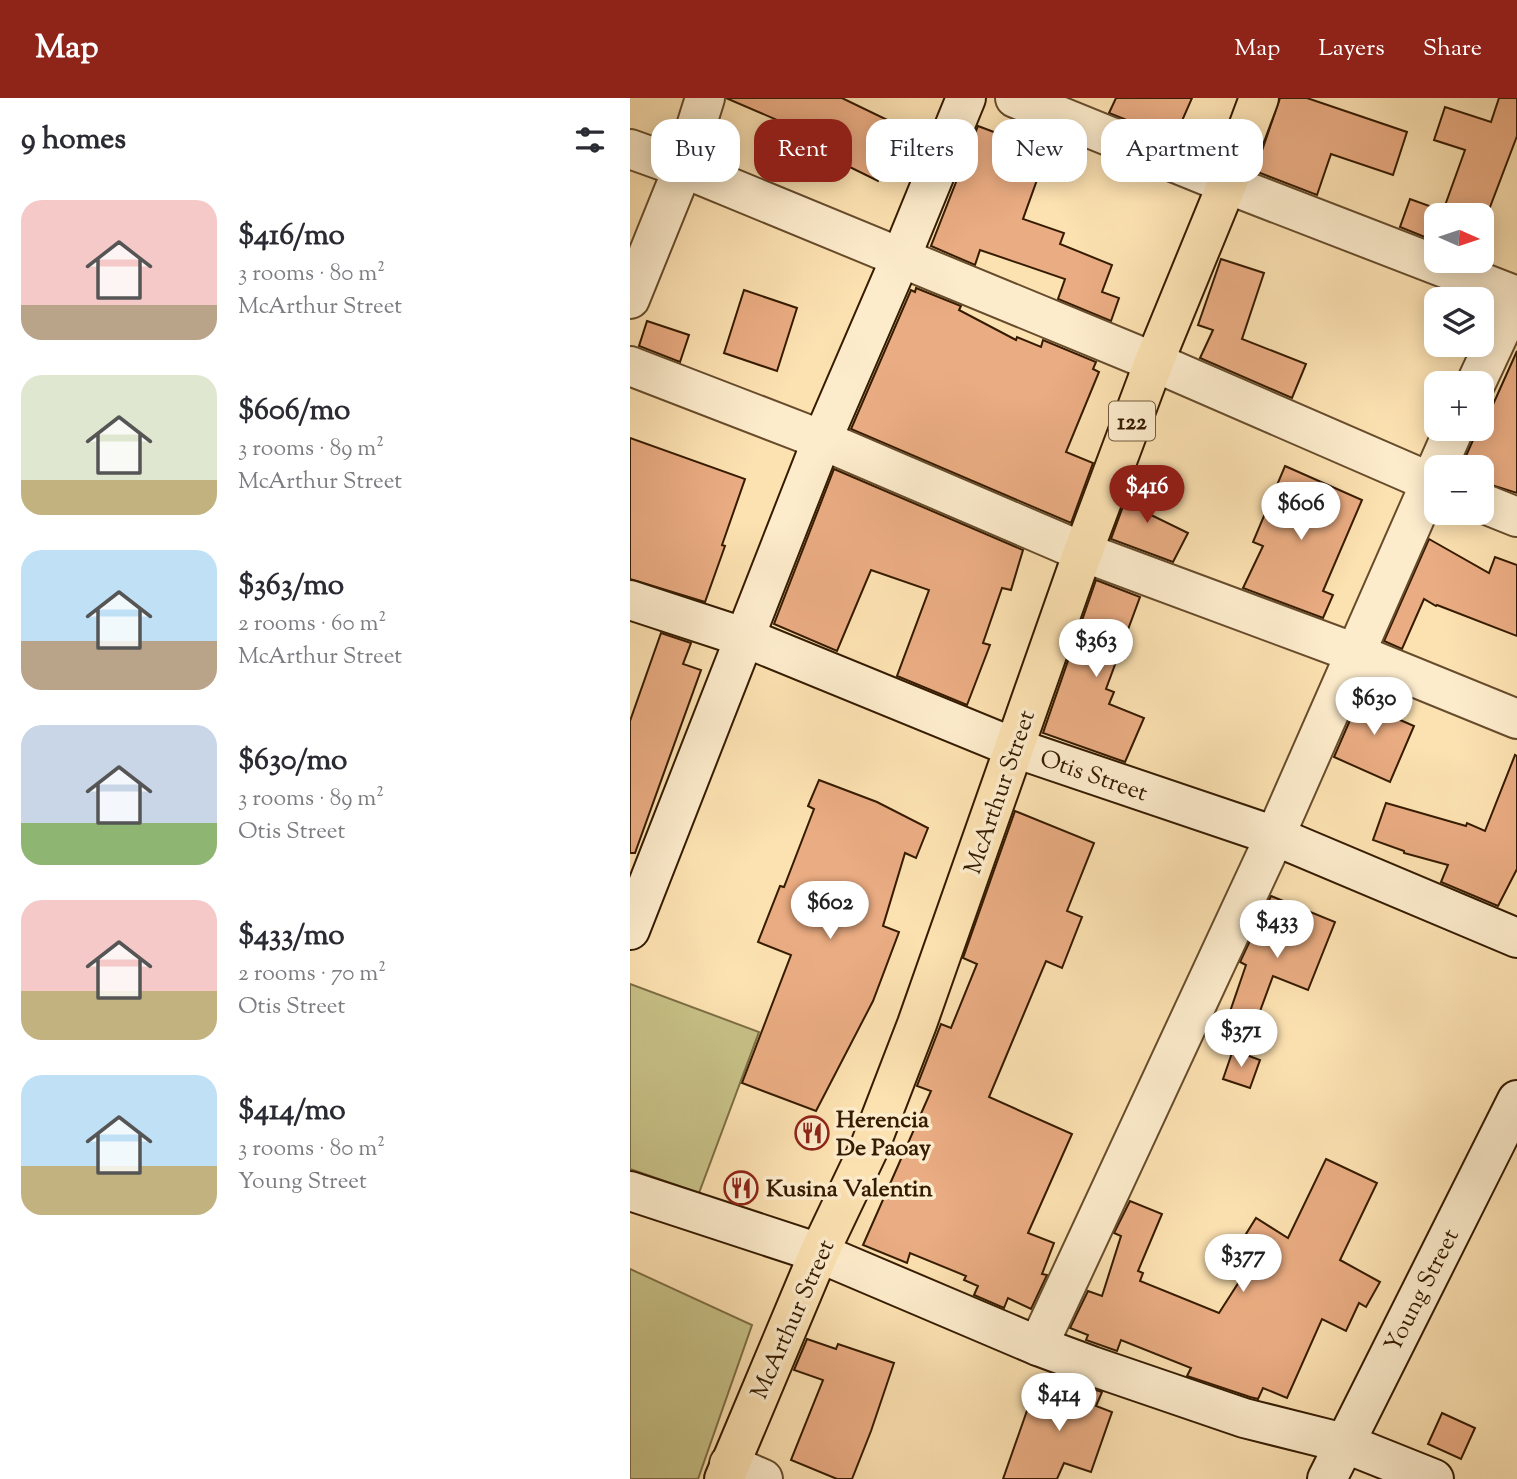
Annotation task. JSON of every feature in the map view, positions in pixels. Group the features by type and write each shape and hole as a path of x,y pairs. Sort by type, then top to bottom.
{"main road":[{"name":"McArthur Street","path":"726,1471 880,1122 1083,552 1154,362 1259,98"}],"street":[{"path":"698,119 705,98"},
{"path":"630,930 822,440 966,98"},
{"path":"1015,98 1227,184 1517,296 1482,371"},
{"path":"630,149 651,157"},
{"path":"630,299 677,182"},
{"path":"717,182 1154,362 1424,480"},
{"path":"630,366 822,440 1083,552 1355,653 1517,719"},
{"path":"1038,1346 1275,836 1424,504"},
{"path":"1494,508 1517,517"},
{"name":"Otis Street","path":"630,600 746,638 1014,748 1275,836 1517,938"},
{"name":"Young Street","path":"1327,1479 1517,1100"},
{"path":"630,1191 820,1254 1038,1346 1244,1418 1344,1443 1434,1479"},
{"path":"726,1471 763,1479"}],"shaded area":[{"path":"630,984 759,1032 699,1193 630,1169"},
{"path":"630,1269 752,1325 698,1479 630,1479"}],"building":[{"path":"726,98 842,98 885,119 866,119 866,175 852,168 852,119 775,119"},
{"path":"1116,98 1192,98 1183,119 1124,119 1109,113"},
{"path":"1280,98 1307,98 1407,132 1393,175 1331,154 1317,195 1263,174 1263,148"},
{"path":"1499,98 1517,98 1517,136 1492,203 1446,203 1465,150 1434,140 1445,107 1491,122"},
{"path":"978,126 992,131 992,182 1036,182 1023,219 1064,233 1060,244 1112,265 1102,292 1119,298 1111,321 1058,299 1065,279 980,250 975,265 931,246 956,182 978,182"},
{"path":"1410,199 1424,204 1424,237 1400,227"},
{"path":"1221,259 1264,273 1242,339 1306,364 1292,398 1200,358 1213,330 1198,325"},
{"path":"916,288 961,306 959,310 1016,340 1017,337 1041,347 1043,340 1096,362 1093,369 1099,372 1066,452 1093,463 1071,523 851,429 911,290 915,292"},
{"path":"744,290 797,308 777,371 724,353"},
{"path":"647,321 689,335 680,362 639,346"},
{"path":"1517,351 1517,493 1494,486 1494,455 1466,455 1473,441 1494,441 1494,402"},
{"path":"630,438 745,479 705,602 630,579"},
{"path":"1285,466 1362,500 1323,591 1333,595 1323,618 1243,588 1263,546 1253,542"},
{"path":"834,469 1023,550 1011,590 1002,588 983,643 990,645 967,705 897,676 929,590 871,570 837,651 774,624"},
{"path":"1133,479 1159,490 1149,514 1188,533 1173,562 1111,539"},
{"path":"1429,539 1489,573 1495,557 1517,565 1517,636 1424,599 1402,649 1384,641"},
{"path":"1096,580 1140,597 1106,689 1114,692 1109,704 1144,718 1125,762 1043,733"},
{"path":"661,633 691,643 683,664 701,670 635,853 630,853 630,721"},
{"path":"1367,681 1384,689 1375,709 1414,726 1390,782 1334,757"},
{"path":"1515,755 1517,869 1498,906 1441,882 1448,865 1404,853 1373,840 1386,803 1466,826 1467,823 1485,831"},
{"path":"819,780 877,802 928,828 916,858 905,853 883,926 899,932 873,1001 816,1111 742,1083 791,955 758,942 780,886 784,887 814,809 808,806"},
{"path":"1015,811 1094,843 1067,911 1082,917 1062,968 1046,961 989,1097 1072,1134 1028,1233 1054,1243 1042,1274 1047,1275 1031,1309 1008,1298 1004,1308 974,1295 978,1286 964,1280 966,1276 910,1253 907,1263 863,1245 931,1091 917,1086 941,1024 951,1028 977,964 963,958"},
{"path":"1271,896 1335,922 1308,990 1273,976 1249,1041 1223,1032 1246,965 1240,962"},
{"path":"1233,1050 1260,1060 1250,1088 1223,1079"},
{"path":"1326,1159 1377,1183 1340,1260 1380,1282 1366,1307 1359,1303 1346,1331 1322,1319 1287,1398 1263,1388 1258,1399 1250,1397 1187,1376 1191,1368 1121,1340 1117,1351 1086,1340 1088,1335 1070,1328 1088,1291 1102,1296 1121,1236 1114,1233 1130,1201 1162,1214 1138,1271 1143,1273 1140,1281 1219,1313 1253,1260 1236,1250 1256,1218 1288,1238"},
{"path":"807,1339 836,1349 838,1344 894,1363 852,1479 837,1479 791,1460 823,1380 794,1370"},
{"path":"1071,1382 1102,1392 1096,1406 1112,1412 1091,1472 1064,1463 1057,1479 1003,1479 1036,1385 1066,1395"},
{"path":"1442,1413 1475,1428 1461,1459 1428,1444"}],"place":[{"name":"Herencia De Paoay","path":"812,1133"},
{"name":"Kusina Valentin","path":"741,1188"}]}
